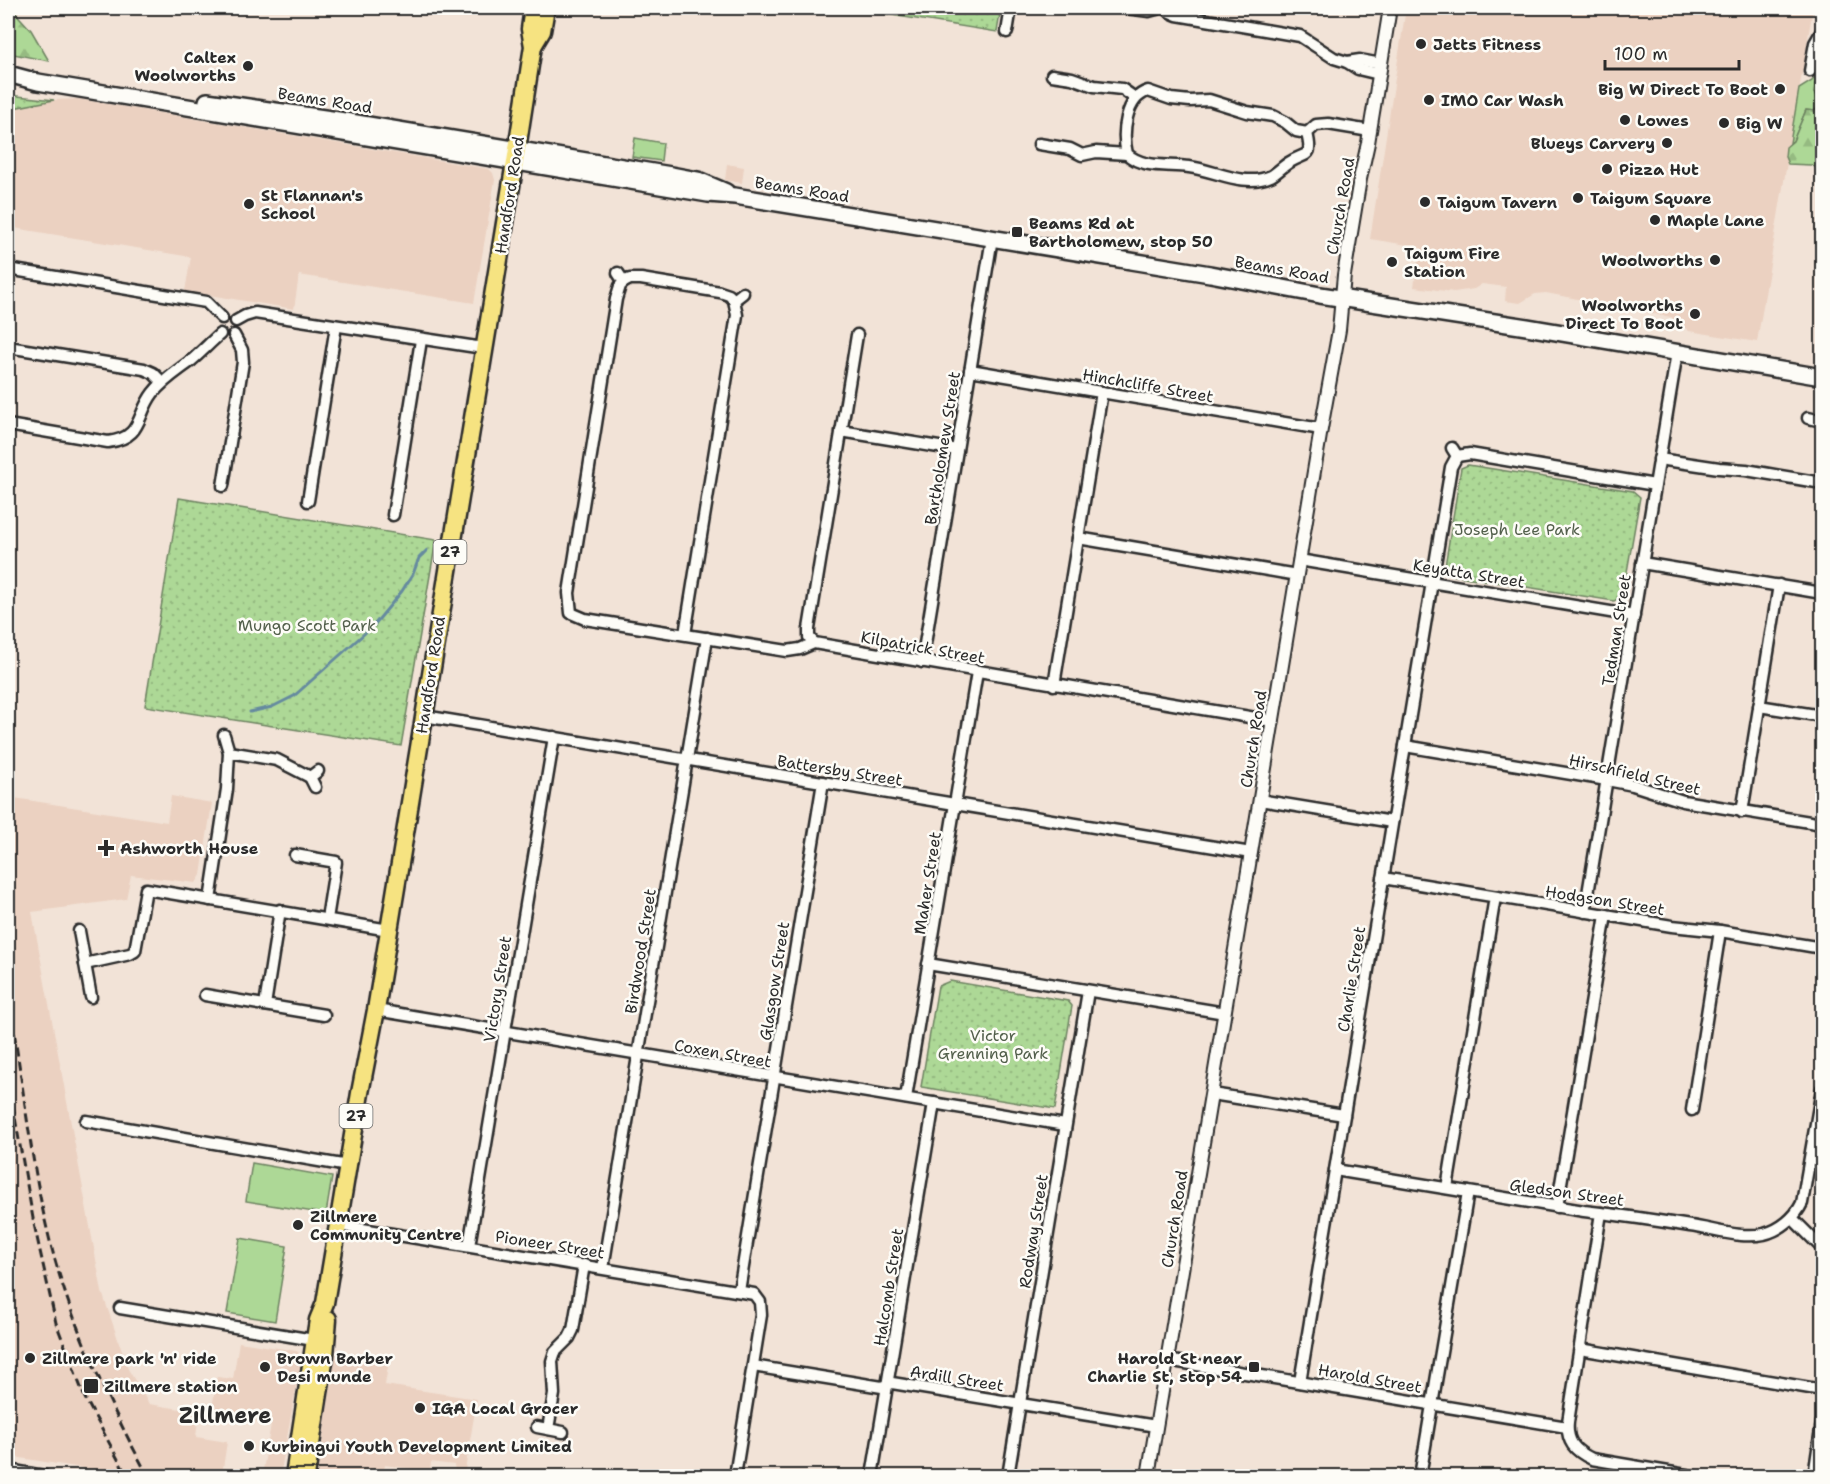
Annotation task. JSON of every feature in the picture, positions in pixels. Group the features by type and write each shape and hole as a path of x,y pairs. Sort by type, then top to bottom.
{"main road":[{"name":"Handford Road","path":"306,1476 321,1341 318,1320 326,1303 376,1010 516,155 533,46 530,29 533,8"},
{"name":"Handford Road","path":"533,46 542,31 546,8"},
{"name":"Beams Road","path":"10,75 240,105 516,155 686,178 710,184 735,196 1210,274 1342,299 1822,377"},
{"name":"Handford Road","path":"294,1476 321,1341"}],"street":[{"path":"1007,32 1011,8"},
{"path":"1125,8 1149,11 1160,8"},
{"path":"1166,8 1177,15 1300,36 1334,58 1347,62 1360,60 1380,69"},
{"name":"Church Road","path":"1148,1476 1339,330 1360,179 1390,8"},
{"path":"1810,71 1815,42 1822,31"},
{"path":"1052,75 1072,78 1094,86 1122,89 1135,98"},
{"path":"1127,154 1124,143 1130,106 1135,98 1148,92 1171,99 1209,100 1247,112 1273,116 1296,131 1307,133"},
{"path":"1307,133 1316,125 1328,124 1370,131"},
{"path":"1039,144 1070,149 1083,155 1096,152 1127,154 1139,161 1157,165 1188,167 1246,180 1271,175 1291,161 1302,158 1308,153 1310,144 1307,133"},
{"name":"Bartholomew Street","path":"921,662 992,238"},
{"path":"8,269 206,302 222,318"},
{"name":"Kilpatrick Street","path":"734,300 729,295 720,292 638,278 621,278 569,593 571,613 585,619 787,651 800,650 814,643 1273,721"},
{"path":"685,634 737,315 734,300 743,293"},
{"path":"236,321 255,313 483,348"},
{"path":"228,316 236,321 237,330 234,335 228,337 220,334 216,326 222,318 228,316"},
{"path":"308,501 336,326"},
{"path":"8,425 108,441 128,436 135,430 150,396 162,382 220,334"},
{"path":"223,486 243,362 242,350 234,335"},
{"path":"814,643 809,637 809,629 857,335"},
{"path":"393,515 422,340"},
{"path":"8,347 144,369 153,373 162,382"},
{"name":"Tedman Street","path":"1585,912 1677,352"},
{"name":"Hinchcliffe Street","path":"970,370 1321,429"},
{"path":"1054,685 1102,392"},
{"path":"1808,418 1822,421"},
{"path":"841,431 957,450"},
{"name":"Charlie Street","path":"1300,1382 1454,452 1655,484"},
{"path":"1659,459 1822,483"},
{"path":"1078,538 1297,575"},
{"name":"Keyatta Street","path":"1299,560 1634,616"},
{"path":"1642,563 1822,593"},
{"path":"1742,812 1779,585"},
{"name":"Birdwood Street","path":"603,1268 707,638"},
{"name":"Maher Street","path":"906,1098 977,672"},
{"path":"1759,706 1822,716"},
{"name":"Battersby Street","path":"424,716 1251,853"},
{"path":"210,900 227,789 229,752 224,735"},
{"name":"Victory Street","path":"469,1246 554,737"},
{"name":"Hirschfield Street","path":"1405,746 1607,780 1647,789 1683,801 1822,825"},
{"path":"229,752 277,760 314,778"},
{"name":"Glasgow Street","path":"739,1291 823,782"},
{"path":"1260,800 1392,822"},
{"path":"295,855 336,862 327,919"},
{"name":"Hodgson Street","path":"1383,878 1822,948"},
{"path":"85,964 135,951 146,889 389,930"},
{"path":"1447,1188 1495,897"},
{"path":"265,1005 280,910"},
{"path":"1557,1207 1606,915"},
{"path":"79,931 91,997"},
{"path":"1692,1110 1720,931"},
{"path":"928,964 1225,1013"},
{"name":"Rodway Street","path":"1008,1476 1088,991"},
{"path":"204,995 324,1015"},
{"name":"Coxen Street","path":"376,1010 1065,1125"},
{"path":"1822,1089 1804,1195 1800,1209 1792,1218 1822,1248"},
{"path":"1212,1094 1344,1115"},
{"name":"Halcomb Street","path":"872,1476 934,1103"},
{"path":"86,1122 348,1166"},
{"name":"Gledson Street","path":"1335,1170 1557,1207 1622,1214 1750,1235 1773,1231 1792,1218"},
{"path":"1420,1476 1468,1192"},
{"path":"1601,1213 1567,1427 1572,1445 1578,1452 1592,1459 1692,1476"},
{"name":"Pioneer Street","path":"338,1225 739,1291 756,1296 761,1309 753,1366"},
{"path":"563,1432 542,1428 554,1394 552,1361 555,1352 569,1338 573,1330 584,1265"},
{"path":"120,1308 321,1341"},
{"path":"1580,1349 1822,1390"},
{"name":"Harold Street","path":"1167,1360 1567,1427"},
{"path":"735,1476 753,1366"},
{"name":"Ardill Street","path":"753,1366 882,1387 892,1383 1156,1426"},
{"path":"1814,1476 1822,1422"},
{"path":"8,1470 44,1476"}],"shaded area":[{"name":"Taigum Square","path":"1406,8 1813,8 1757,342 1689,331 1671,317 1546,293 1535,294 1520,303 1505,301 1506,287 1482,284 1474,289 1454,292 1414,287 1420,247 1370,239"},
{"name":"St Flannan's School","path":"78,99 489,169 495,180 474,303 299,275 294,309 185,291 191,257 8,227 8,109 54,100"},
{"path":"727,164 744,167 742,183 725,180"},
{"path":"171,796 212,803 201,875 196,883 131,875 126,899 32,912 102,1292 128,1369 149,1404 199,1412 196,1437 227,1442 223,1468 243,1472 243,1476 110,1476 108,1474 98,1476 82,1468 8,1456 8,797 167,822"},
{"path":"239,1342 297,1351 302,1356 280,1476 262,1476 271,1424 211,1414 217,1377 233,1379"},
{"path":"336,1352 389,1360 385,1385 477,1399 464,1476 456,1476 454,1465 431,1462 430,1472 385,1465 383,1476 317,1476"}],"green space":[{"path":"8,8 11,8 31,30 49,61 8,53"},
{"path":"848,8 1001,8 997,32"},
{"path":"1818,73 1822,74 1822,80 1816,84 1814,93 1819,107 1814,111 1806,110 1793,141 1790,143 1799,89 1812,81"},
{"path":"1821,79 1822,170 1811,165 1788,164 1785,157 1786,147 1793,141 1806,110 1814,111 1819,107 1814,93 1815,84"},
{"path":"8,95 54,100 8,109"},
{"path":"635,138 663,143 661,161 632,157"},
{"name":"Joseph Lee Park","path":"1468,465 1633,491 1640,497 1623,595 1614,601 1452,575 1445,566 1461,468"},
{"name":"Mungo Scott Park","path":"179,498 436,540 401,746 145,706"},
{"name":"Victor Grenning Park","path":"950,981 1068,1001 1072,1006 1055,1109 921,1087 938,986"},
{"path":"252,1163 332,1177 326,1214 246,1201"},
{"path":"240,1238 287,1246 275,1321 227,1313"}],"waterway":[{"path":"250,712 272,707 294,696 374,625 402,591 413,574 419,558 427,550"}],"railway":[{"path":"8,1007 14,1032 37,1183 56,1265 90,1358 148,1476"},
{"path":"8,1078 34,1224 56,1323 85,1398 127,1476"}],"place":[{"name":"Jetts Fitness","path":"1421,44"},
{"name":"Caltex Woolworths","path":"248,66"},
{"name":"Big W Direct To Boot","path":"1780,89"},
{"name":"IMO Car Wash","path":"1429,100"},
{"name":"Lowes","path":"1625,120"},
{"name":"Big W","path":"1724,123"},
{"name":"Blueys Carvery","path":"1667,143"},
{"name":"Pizza Hut","path":"1607,169"},
{"name":"Taigum Square","path":"1578,198"},
{"name":"Taigum Tavern","path":"1425,202"},
{"name":"St Flannan's School","path":"249,204"},
{"name":"Maple Lane","path":"1655,220"},
{"name":"Beams Rd at Bartholomew, stop 50","path":"1017,232"},
{"name":"Woolworths","path":"1715,260"},
{"name":"Taigum Fire Station","path":"1392,262"},
{"name":"Woolworths Direct To Boot","path":"1695,314"},
{"name":"Ashworth House","path":"106,848"},
{"name":"Zillmere Community Centre","path":"298,1225"},
{"name":"Zillmere park 'n' ride","path":"30,1358"},
{"name":"Brown Barber Desi munde","path":"265,1367"},
{"name":"Harold St near Charlie St, stop 54","path":"1254,1367"},
{"name":"Zillmere station","path":"91,1386"},
{"name":"IGA Local Grocer","path":"420,1408"},
{"name":"Kurbingui Youth Development Limited","path":"249,1446"}],"district":[{"name":"Zillmere","path":"225,1415"}]}
